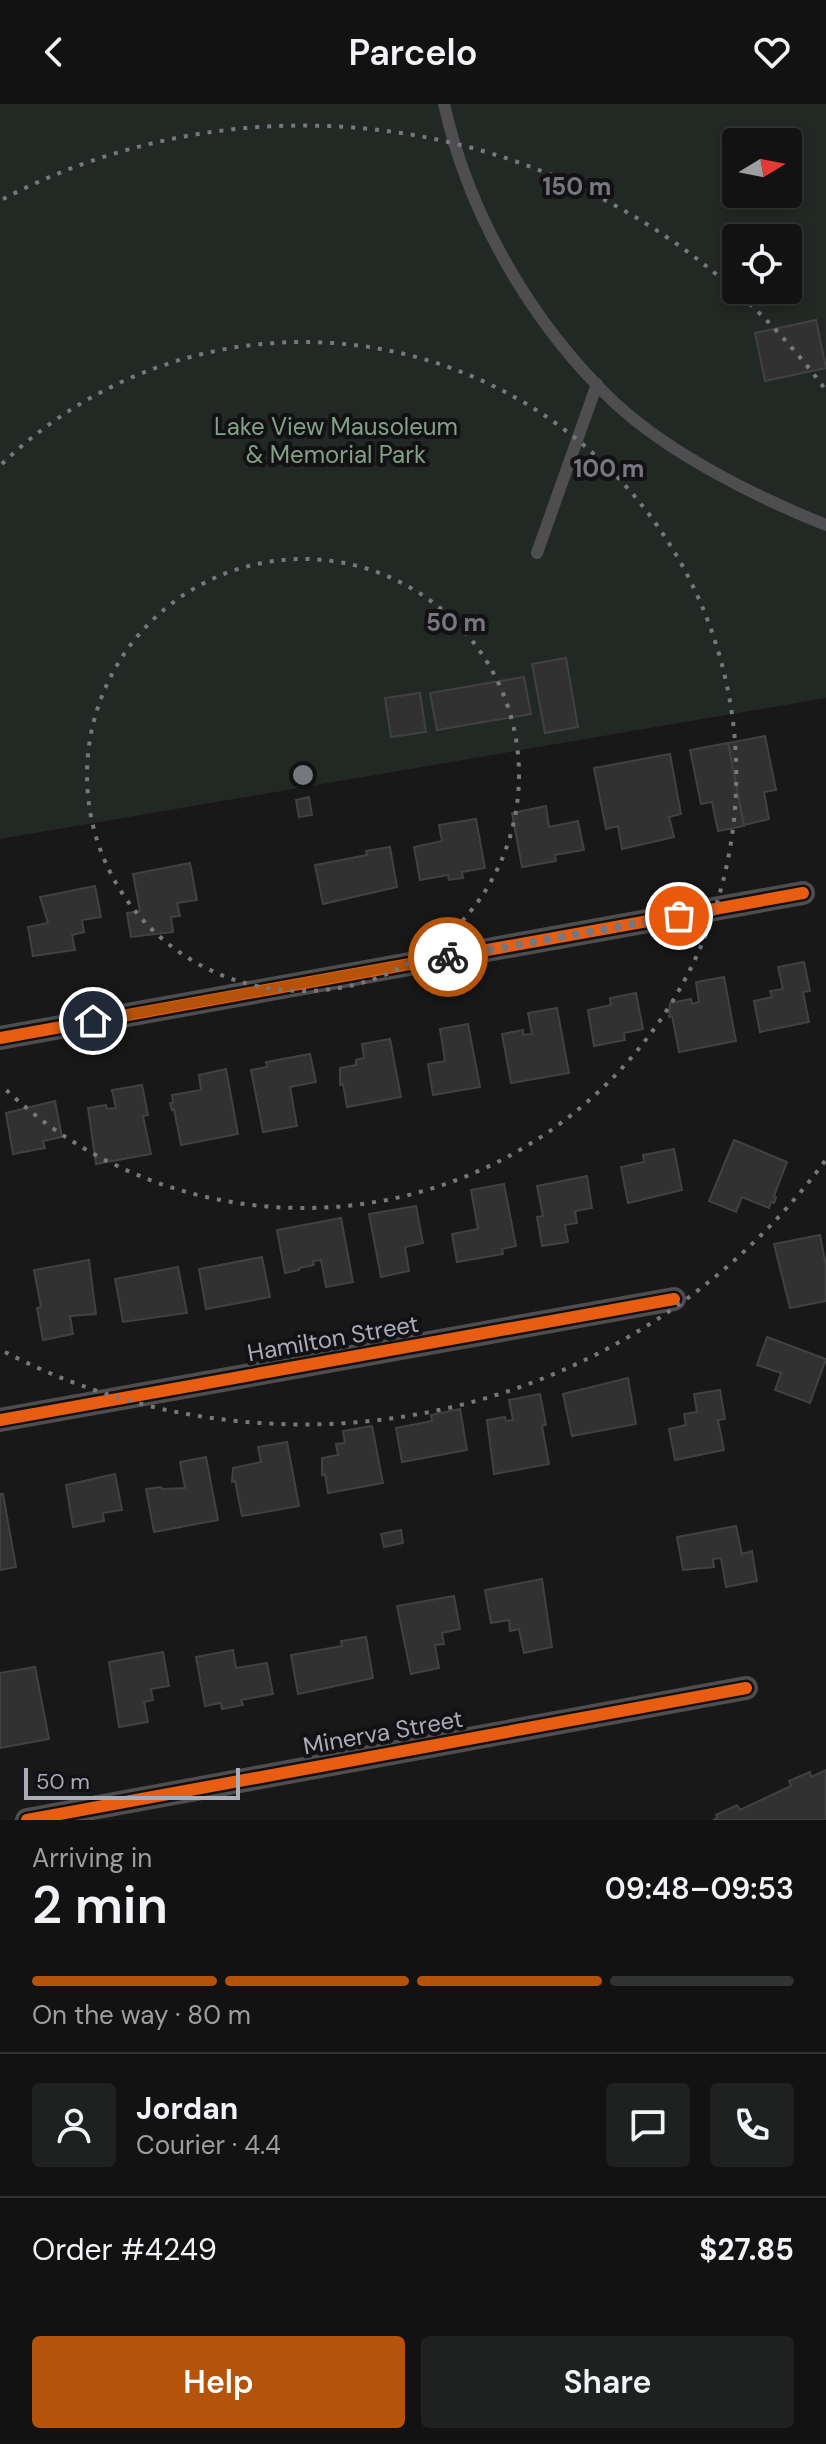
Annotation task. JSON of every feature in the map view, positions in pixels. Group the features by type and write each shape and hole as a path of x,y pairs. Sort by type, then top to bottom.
{"street":[{"path":"0,1038 803,893"},
{"name":"Hamilton Street","path":"0,1420 674,1299"},
{"name":"Minerva Street","path":"27,1820 746,1688"}],"lane":[{"path":"444,104 453,142 477,204 502,254 535,309 576,363 617,405 709,468 760,497 826,525"},
{"path":"537,553 597,384"}],"green space":[{"name":"Lake View Mausoleum & Memorial Park","path":"0,104 826,104 826,698 0,839"}],"building":[{"path":"816,320 826,368 765,381 755,333"},
{"path":"566,658 578,727 545,733 532,664"},
{"path":"524,677 531,714 437,730 430,693"},
{"path":"420,693 426,732 391,737 385,698"},
{"path":"765,736 776,790 764,792 769,819 744,825 728,743"},
{"path":"728,743 744,826 718,831 712,802 701,804 690,750"},
{"path":"670,754 681,814 669,817 674,837 622,849 618,826 606,829 594,768"},
{"path":"309,797 312,815 299,817 296,800"},
{"path":"546,806 549,827 578,821 584,850 555,855 556,861 522,867 512,813"},
{"path":"476,819 485,868 462,872 463,878 449,880 448,875 420,880 414,847 442,841 439,825"},
{"path":"390,847 397,887 323,904 315,865 367,855 366,851"},
{"path":"190,863 197,900 177,903 180,916 171,917 173,932 131,937 127,913 140,911 133,874"},
{"path":"95,886 101,917 82,920 84,932 72,935 75,950 33,956 28,927 48,923 40,897"},
{"path":"804,962 810,991 803,992 809,1022 760,1032 754,1001 772,997 770,991 783,989 778,967"},
{"path":"724,977 736,1041 679,1052 672,1016 669,1017 670,1003 691,999 692,1004 699,1002 696,982"},
{"path":"636,993 643,1029 624,1033 625,1040 594,1046 588,1010 611,1005 610,998"},
{"path":"557,1008 569,1073 511,1083 502,1034 523,1030 523,1035 532,1034 528,1013"},
{"path":"468,1024 480,1087 433,1095 428,1064 445,1061 440,1029"},
{"path":"390,1039 401,1097 347,1107 343,1084 340,1085 340,1068 356,1065 356,1060 364,1058 362,1044"},
{"path":"310,1054 316,1082 290,1087 297,1126 263,1132 251,1070 267,1067 266,1062"},
{"path":"226,1069 238,1134 181,1145 170,1103 173,1103 172,1095 201,1090 199,1075"},
{"path":"142,1085 148,1115 143,1116 151,1154 96,1164 88,1108 106,1105 107,1109 116,1108 112,1090"},
{"path":"55,1101 62,1137 43,1141 45,1148 13,1154 6,1113"},
{"path":"734,1140 787,1162 774,1203 771,1202 769,1208 742,1197 736,1212 709,1201"},
{"path":"674,1149 682,1190 628,1203 621,1167 644,1162 643,1155"},
{"path":"587,1176 592,1208 575,1211 577,1223 565,1225 568,1242 542,1246 537,1217 543,1216 537,1186"},
{"path":"504,1184 516,1246 502,1249 503,1254 457,1262 452,1234 478,1229 471,1190"},
{"path":"416,1206 423,1243 405,1247 409,1271 381,1277 369,1214"},
{"path":"341,1218 353,1282 326,1287 321,1260 285,1273 277,1230"},
{"path":"820,1235 826,1266 826,1301 790,1308 774,1244"},
{"path":"262,1257 270,1297 206,1309 199,1269"},
{"path":"89,1260 96,1314 70,1316 73,1334 43,1340 34,1270"},
{"path":"178,1267 187,1313 123,1322 115,1279"},
{"path":"767,1337 826,1359 810,1403 775,1390 781,1373 757,1365"},
{"path":"628,1378 636,1424 572,1436 563,1394"},
{"path":"720,1390 725,1419 718,1420 724,1450 675,1460 669,1429 686,1425 684,1414 697,1412 694,1394"},
{"path":"540,1394 549,1464 494,1474 487,1420 505,1417 506,1421 513,1420 509,1400"},
{"path":"460,1409 467,1450 402,1462 396,1428 432,1421 431,1415"},
{"path":"372,1426 383,1483 328,1493 325,1474 322,1475 322,1458 338,1455 336,1444 345,1443 343,1431"},
{"path":"287,1442 299,1506 242,1516 235,1481 232,1482 233,1468 261,1462 258,1447"},
{"path":"206,1457 218,1520 154,1532 146,1489 185,1488 180,1462"},
{"path":"115,1474 122,1510 103,1513 104,1521 73,1527 66,1485"},
{"path":"0,1494 3,1494 16,1567 0,1570"},
{"path":"736,1526 742,1554 752,1551 757,1581 726,1587 721,1558 713,1559 714,1567 683,1570 677,1537"},
{"path":"401,1530 403,1543 384,1547 381,1534"},
{"path":"542,1579 552,1647 524,1653 519,1629 510,1631 509,1620 491,1623 485,1590"},
{"path":"454,1596 460,1629 442,1633 444,1644 435,1645 439,1668 411,1674 397,1606"},
{"path":"366,1637 373,1678 298,1694 291,1655 342,1646 341,1641"},
{"path":"233,1650 236,1668 267,1663 273,1694 241,1700 243,1705 222,1709 221,1703 205,1706 196,1657"},
{"path":"163,1652 169,1686 151,1689 153,1700 144,1702 148,1722 119,1727 109,1662"},
{"path":"35,1667 49,1739 0,1748 0,1673"},
{"path":"826,1770 826,1820 713,1820 717,1818 716,1815 737,1805 740,1810 791,1786 789,1781 810,1772 811,1777"}],"cycle path":[{"path":"0,1038 803,893"},
{"path":"0,1420 674,1299"},
{"path":"27,1820 746,1688"}],"way so far":[{"path":"448,957 679,916"}],"route":[{"path":"93,1021 448,957"}]}
